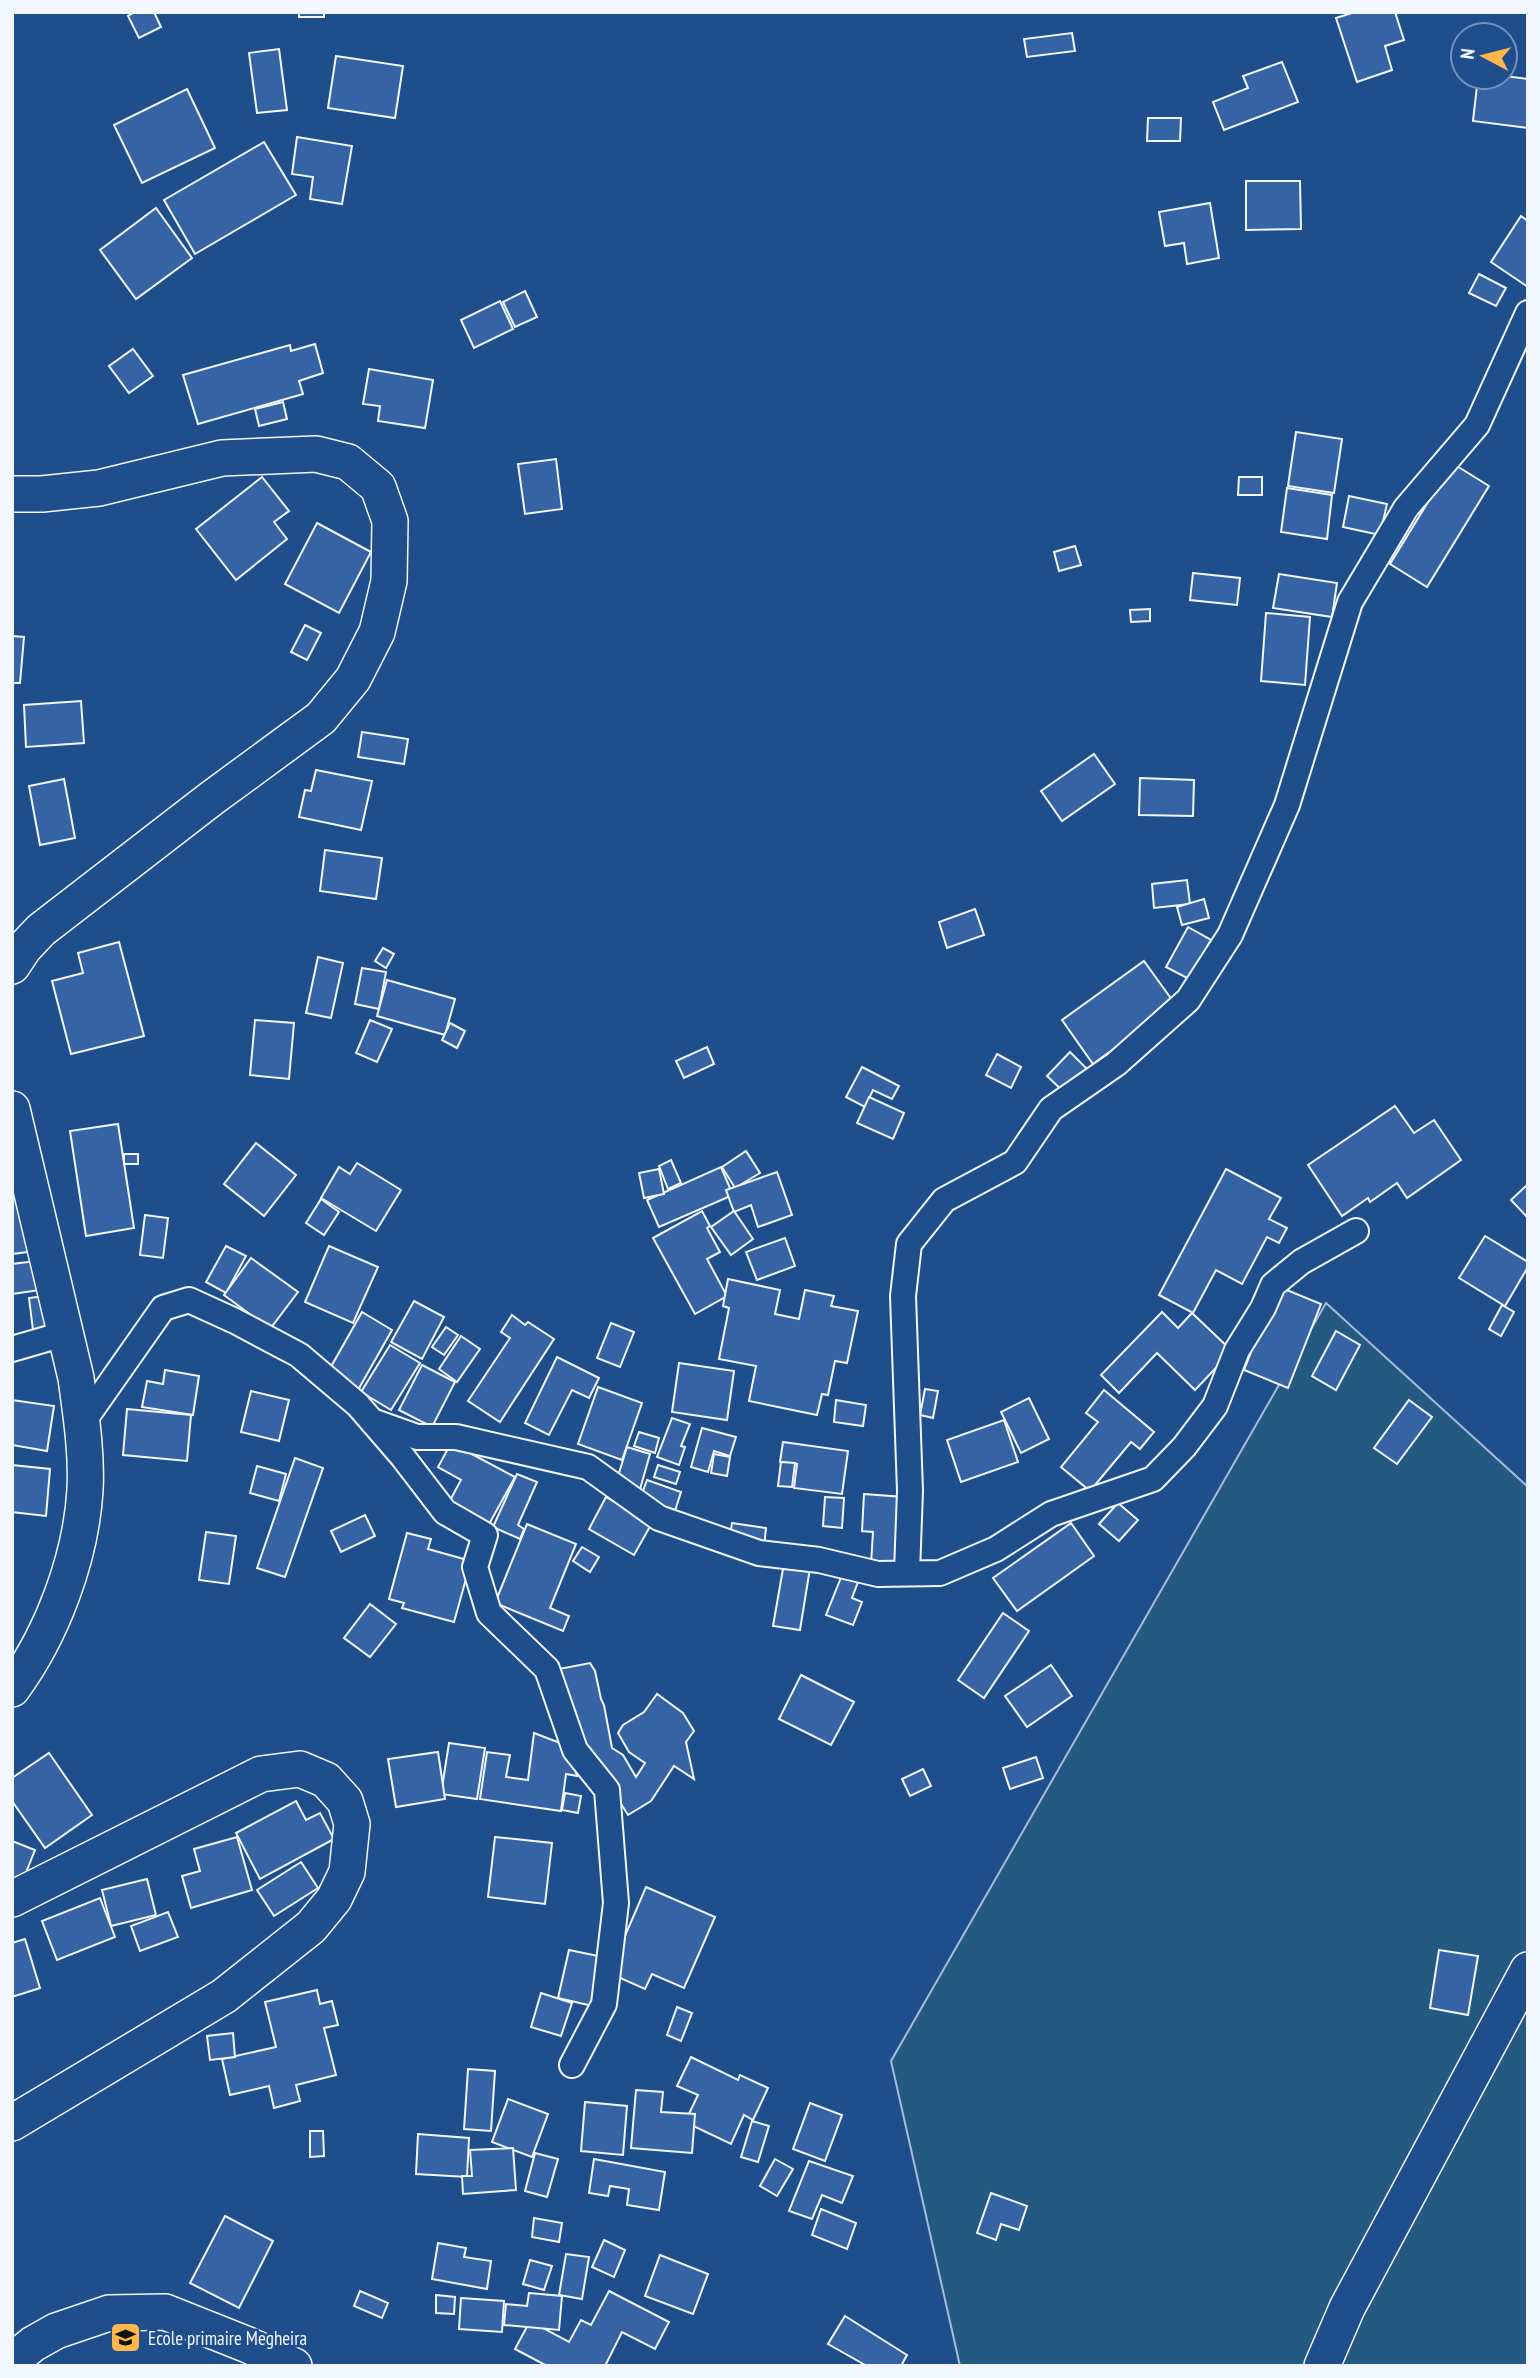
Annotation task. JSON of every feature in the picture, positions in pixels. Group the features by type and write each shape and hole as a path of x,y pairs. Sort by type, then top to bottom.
{"main road":[{"path":"12,494 99,488 222,458 316,454 348,462 378,487 390,522 389,581 377,632 353,680 321,718 41,930 12,966"},
{"path":"12,1109 67,1333 83,1422 85,1491 75,1549 54,1620 32,1662 12,1689"},
{"path":"12,1899 261,1774 300,1769 326,1780 345,1801 352,1824 347,1872 334,1899 311,1927 224,1996 12,2123"},
{"path":"1322,2366 1347,2308 1528,1970"},
{"path":"12,2361 33,2344 56,2331 109,2313 165,2312 248,2344 294,2366"}],"street":[{"path":"907,1572 910,1479 903,1296 909,1244 944,1200 1015,1161 1051,1109 1115,1064 1188,1000 1230,935 1287,806 1350,602 1406,508 1477,425 1528,313"},
{"path":"372,1421 417,1437 456,1437 588,1467 659,1518 759,1553 819,1560 878,1574 940,1573 996,1549 1051,1514 1153,1479 1184,1447 1215,1406 1237,1350 1273,1285 1301,1262 1356,1231"},
{"path":"83,1422 163,1308 189,1300 299,1355 358,1405 445,1512 485,1535 475,1567 489,1614 547,1669 575,1750 607,1790 616,1903 604,2004 572,2065"},
{"path":"12,1349 67,1333"}],"shaded area":[{"path":"1326,1303 1528,1487 1528,2366 960,2366 891,2061"}],"building":[{"path":"135,12 154,12 161,27 139,38 128,16"},
{"path":"299,12 324,12 324,17 299,17"},
{"path":"1355,12 1395,12 1404,40 1385,46 1392,70 1357,82 1336,18"},
{"path":"1072,33 1075,51 1027,57 1024,39"},
{"path":"279,49 287,110 257,113 249,53"},
{"path":"336,56 403,66 395,118 328,108"},
{"path":"1282,62 1298,102 1224,130 1213,102 1248,88 1243,76"},
{"path":"1519,78 1528,79 1528,128 1473,121 1476,91 1519,91"},
{"path":"187,89 215,148 142,183 114,125"},
{"path":"1148,118 1181,118 1180,141 1147,141"},
{"path":"297,137 352,146 342,204 310,199 313,177 292,174"},
{"path":"264,142 296,195 195,254 164,200"},
{"path":"1246,181 1300,181 1301,229 1246,230"},
{"path":"1210,203 1219,258 1187,264 1184,243 1165,246 1159,212"},
{"path":"156,208 192,258 136,299 100,250"},
{"path":"1521,216 1528,221 1528,287 1491,262"},
{"path":"1479,274 1506,288 1496,306 1469,293"},
{"path":"525,291 537,317 515,327 503,302"},
{"path":"500,301 513,329 474,348 461,320"},
{"path":"315,344 323,373 299,381 303,394 198,424 183,375 290,345 291,351"},
{"path":"133,349 153,376 129,393 109,366"},
{"path":"369,369 433,380 425,428 378,421 380,406 363,404"},
{"path":"283,402 287,419 259,426 255,409"},
{"path":"1296,432 1342,439 1334,493 1288,486"},
{"path":"556,459 562,509 525,514 518,464"},
{"path":"1452,463 1489,486 1427,587 1390,564"},
{"path":"262,477 289,511 274,522 287,539 236,580 196,529"},
{"path":"1239,477 1262,477 1262,495 1238,495"},
{"path":"1287,488 1332,495 1327,539 1281,532"},
{"path":"1349,496 1387,504 1380,535 1343,527"},
{"path":"317,523 371,552 339,613 285,584"},
{"path":"1075,546 1081,565 1059,571 1054,552"},
{"path":"1193,573 1240,578 1237,605 1190,600"},
{"path":"1279,574 1337,583 1332,617 1273,608"},
{"path":"1150,609 1150,621 1131,622 1130,610"},
{"path":"1266,613 1310,617 1305,685 1261,681"},
{"path":"305,625 321,633 307,660 291,652"},
{"path":"12,636 24,637 20,683 12,683"},
{"path":"81,701 84,743 26,747 24,705"},
{"path":"362,732 408,739 404,764 358,757"},
{"path":"1094,754 1115,784 1062,821 1041,791"},
{"path":"316,770 372,781 361,830 299,817 305,790 311,791"},
{"path":"1140,778 1194,780 1193,816 1139,815"},
{"path":"64,779 75,838 40,845 29,786"},
{"path":"325,850 382,858 376,899 320,891"},
{"path":"1187,880 1190,904 1154,908 1152,884"},
{"path":"1204,899 1209,918 1182,925 1177,907"},
{"path":"975,909 984,935 947,948 939,922"},
{"path":"1188,927 1211,940 1189,979 1166,967"},
{"path":"119,942 144,1036 71,1054 52,981 83,973 78,953"},
{"path":"383,948 394,954 386,968 375,961"},
{"path":"318,957 343,963 331,1018 306,1013"},
{"path":"1144,961 1175,1004 1093,1064 1062,1020"},
{"path":"362,968 386,972 379,1009 355,1004"},
{"path":"387,980 455,999 445,1035 377,1016"},
{"path":"255,1020 294,1023 289,1079 250,1075"},
{"path":"370,1020 392,1029 377,1062 356,1053"},
{"path":"450,1023 465,1031 457,1048 442,1040"},
{"path":"707,1047 714,1064 684,1078 676,1061"},
{"path":"1070,1052 1089,1071 1067,1095 1047,1076"},
{"path":"997,1054 1021,1067 1011,1088 986,1075"},
{"path":"862,1067 899,1086 892,1099 873,1090 865,1107 846,1097"},
{"path":"869,1097 904,1113 893,1139 857,1123"},
{"path":"1395,1106 1414,1133 1434,1120 1461,1160 1407,1198 1397,1183 1370,1202 1368,1198 1342,1216 1308,1165"},
{"path":"118,1124 134,1228 86,1236 70,1131"},
{"path":"256,1143 296,1175 264,1216 224,1184"},
{"path":"746,1151 760,1173 735,1188 722,1167"},
{"path":"124,1154 138,1154 138,1164 124,1164"},
{"path":"671,1160 681,1183 668,1189 659,1166"},
{"path":"357,1163 401,1190 376,1231 321,1198 339,1167 350,1174"},
{"path":"721,1167 733,1195 659,1227 647,1200"},
{"path":"659,1169 664,1194 644,1198 639,1173"},
{"path":"1226,1169 1281,1198 1269,1219 1287,1228 1279,1243 1267,1237 1242,1284 1216,1270 1193,1313 1159,1295"},
{"path":"777,1172 792,1215 758,1227 751,1205 734,1212 726,1190"},
{"path":"12,1181 36,1251 12,1254"},
{"path":"1528,1184 1528,1218 1511,1200"},
{"path":"321,1199 339,1212 324,1235 306,1223"},
{"path":"702,1211 710,1226 707,1228 720,1252 707,1259 727,1296 695,1314 653,1238"},
{"path":"734,1211 753,1239 731,1255 711,1227"},
{"path":"145,1215 168,1218 163,1258 140,1255"},
{"path":"1485,1236 1528,1262 1528,1267 1505,1306 1459,1278"},
{"path":"785,1238 795,1266 757,1280 746,1252"},
{"path":"226,1246 246,1256 226,1293 206,1282"},
{"path":"329,1246 378,1267 353,1323 305,1302"},
{"path":"251,1258 298,1292 270,1329 224,1295"},
{"path":"36,1261 40,1290 12,1294 12,1264"},
{"path":"728,1279 780,1290 775,1314 799,1319 805,1290 834,1296 831,1306 858,1311 847,1363 835,1361 828,1395 822,1394 817,1415 749,1401 756,1366 719,1359 729,1308 723,1306"},
{"path":"1277,1286 1321,1304 1288,1388 1244,1370"},
{"path":"51,1295 57,1335 34,1338 29,1298"},
{"path":"414,1301 444,1317 422,1359 391,1342"},
{"path":"1502,1305 1514,1312 1501,1336 1489,1329"},
{"path":"362,1312 392,1330 358,1390 328,1372"},
{"path":"1162,1312 1178,1328 1192,1313 1232,1351 1195,1390 1157,1353 1119,1393 1101,1375"},
{"path":"512,1315 525,1325 528,1322 554,1339 500,1422 468,1401 510,1338 501,1332"},
{"path":"611,1323 634,1332 620,1367 597,1358"},
{"path":"446,1327 458,1335 444,1355 432,1347"},
{"path":"1336,1331 1360,1345 1336,1390 1312,1376"},
{"path":"461,1336 480,1349 457,1382 439,1369"},
{"path":"390,1345 420,1363 391,1410 361,1392"},
{"path":"557,1357 599,1378 589,1398 572,1390 549,1435 525,1423"},
{"path":"679,1363 734,1371 727,1420 672,1412"},
{"path":"422,1365 455,1382 432,1427 399,1410"},
{"path":"165,1370 199,1376 193,1415 142,1407 147,1381 163,1384"},
{"path":"598,1387 642,1403 622,1460 578,1444"},
{"path":"925,1389 938,1391 933,1418 920,1415"},
{"path":"1104,1390 1154,1432 1140,1449 1131,1442 1090,1491 1061,1467 1098,1422 1086,1413"},
{"path":"251,1391 289,1400 279,1441 241,1432"},
{"path":"1029,1398 1049,1439 1021,1453 1001,1412"},
{"path":"12,1400 54,1406 47,1451 12,1445"},
{"path":"836,1400 866,1405 863,1426 834,1422"},
{"path":"1409,1400 1432,1417 1397,1464 1374,1448"},
{"path":"127,1409 191,1415 187,1461 123,1455"},
{"path":"672,1418 690,1424 681,1446 685,1447 679,1465 657,1457"},
{"path":"1004,1420 1018,1462 961,1482 947,1440"},
{"path":"702,1428 736,1437 730,1456 714,1451 708,1472 691,1467"},
{"path":"639,1432 659,1438 655,1453 634,1446"},
{"path":"783,1442 848,1451 842,1494 794,1488 797,1464 780,1462"},
{"path":"451,1443 515,1477 488,1526 448,1504 461,1480 438,1467"},
{"path":"627,1447 650,1454 639,1493 615,1486"},
{"path":"714,1454 730,1457 727,1476 711,1473"},
{"path":"295,1458 323,1468 285,1577 257,1568"},
{"path":"781,1462 795,1463 792,1487 778,1486"},
{"path":"12,1465 50,1469 46,1516 12,1512"},
{"path":"658,1465 680,1472 676,1484 654,1477"},
{"path":"257,1466 286,1474 279,1501 250,1493"},
{"path":"517,1474 537,1482 518,1525 524,1529 520,1539 493,1527"},
{"path":"647,1480 681,1492 674,1514 639,1502"},
{"path":"864,1494 904,1497 899,1566 871,1564 873,1532 862,1531"},
{"path":"606,1497 652,1523 634,1555 589,1529"},
{"path":"825,1497 844,1498 842,1528 823,1526"},
{"path":"1118,1503 1138,1520 1119,1541 1099,1524"},
{"path":"365,1515 375,1536 341,1552 331,1531"},
{"path":"732,1523 766,1528 764,1548 729,1543"},
{"path":"1071,1523 1094,1556 1017,1611 993,1578"},
{"path":"527,1524 576,1544 550,1608 569,1616 563,1631 495,1603"},
{"path":"206,1532 236,1536 229,1584 199,1580"},
{"path":"407,1533 431,1539 428,1549 471,1561 454,1622 402,1608 404,1603 389,1599"},
{"path":"582,1547 599,1557 590,1572 573,1561"},
{"path":"784,1563 810,1568 800,1630 773,1626"},
{"path":"842,1575 858,1582 852,1598 862,1602 853,1625 826,1615"},
{"path":"370,1604 396,1624 370,1657 344,1638"},
{"path":"1003,1613 1029,1631 984,1698 958,1680"},
{"path":"590,1663 595,1671 604,1705 612,1748 623,1755 636,1777 645,1763 629,1752 618,1733 623,1725 644,1712 657,1694 683,1713 694,1731 686,1742 694,1779 674,1766 651,1801 628,1815 600,1770 571,1732 559,1669"},
{"path":"1051,1665 1072,1696 1027,1727 1005,1696"},
{"path":"801,1675 854,1702 831,1745 779,1719"},
{"path":"534,1733 568,1746 577,1776 566,1774 561,1811 480,1799 487,1752 510,1755 506,1777 528,1780"},
{"path":"449,1743 485,1748 477,1799 441,1794"},
{"path":"438,1752 445,1799 396,1807 388,1759"},
{"path":"49,1753 92,1815 45,1848 12,1801 12,1778"},
{"path":"1036,1757 1043,1778 1010,1789 1003,1768"},
{"path":"923,1769 931,1786 910,1796 902,1779"},
{"path":"565,1793 581,1796 578,1813 562,1810"},
{"path":"296,1801 306,1820 320,1813 334,1839 260,1879 236,1833"},
{"path":"237,1837 252,1890 191,1908 182,1876 200,1871 194,1849"},
{"path":"495,1837 552,1843 545,1904 488,1897"},
{"path":"12,1841 35,1850 21,1885 12,1881"},
{"path":"301,1862 318,1888 274,1916 257,1890"},
{"path":"147,1879 156,1915 111,1926 102,1890"},
{"path":"646,1887 715,1917 684,1988 652,1974 645,1989 609,1973"},
{"path":"100,1898 115,1937 57,1960 42,1921"},
{"path":"168,1912 178,1937 140,1951 131,1926"},
{"path":"25,1939 40,1988 12,1997 12,1943"},
{"path":"569,1950 608,1958 597,2007 558,1998"},
{"path":"1439,1950 1478,1956 1468,2015 1430,2008"},
{"path":"317,1990 320,2004 332,2001 338,2025 324,2028 336,2075 296,2085 300,2101 274,2108 269,2086 230,2095 222,2059 276,2047 265,2002"},
{"path":"541,1993 572,2003 561,2036 531,2027"},
{"path":"677,2007 692,2013 681,2041 667,2035"},
{"path":"233,2033 235,2057 210,2060 207,2036"},
{"path":"691,2057 738,2080 740,2075 768,2088 753,2120 744,2115 731,2144 685,2122 698,2095 677,2086"},
{"path":"468,2069 495,2071 491,2131 464,2129"},
{"path":"636,2090 663,2092 661,2112 695,2114 692,2153 631,2148"},
{"path":"508,2099 548,2114 532,2157 492,2142"},
{"path":"585,2102 627,2106 623,2155 581,2151"},
{"path":"810,2103 842,2115 825,2161 793,2149"},
{"path":"752,2121 769,2126 758,2162 741,2157"},
{"path":"310,2131 323,2131 324,2156 310,2157"},
{"path":"418,2134 469,2138 467,2177 416,2174"},
{"path":"513,2148 516,2190 463,2194 462,2176 472,2176 470,2150"},
{"path":"535,2153 558,2159 547,2197 525,2191"},
{"path":"594,2159 665,2172 659,2210 627,2205 629,2189 610,2186 608,2196 589,2193"},
{"path":"775,2159 793,2169 777,2196 760,2186"},
{"path":"809,2161 853,2176 842,2203 822,2195 812,2219 789,2211"},
{"path":"991,2193 1027,2206 1019,2230 1001,2224 996,2240 977,2233"},
{"path":"821,2209 856,2223 847,2249 812,2235"},
{"path":"225,2216 273,2241 239,2308 190,2283"},
{"path":"534,2218 562,2223 559,2242 532,2237"},
{"path":"604,2240 625,2250 614,2277 592,2267"},
{"path":"438,2243 466,2248 464,2257 491,2261 487,2289 432,2279"},
{"path":"566,2254 589,2257 582,2299 559,2295"},
{"path":"660,2255 708,2274 693,2314 645,2296"},
{"path":"530,2260 552,2266 544,2290 523,2284"},
{"path":"360,2291 388,2303 382,2318 354,2306"},
{"path":"609,2291 669,2322 655,2349 622,2332 605,2366 547,2366 515,2349 530,2321 569,2342 581,2320 591,2325"},
{"path":"529,2293 562,2296 559,2330 504,2325 506,2304 527,2306"},
{"path":"436,2295 455,2297 454,2314 436,2313"},
{"path":"461,2298 504,2301 502,2332 459,2329"},
{"path":"845,2316 907,2355 901,2366 867,2366 828,2344"}],"place":[{"name":"Ecole primaire Megheira","path":"125,2338"}]}
